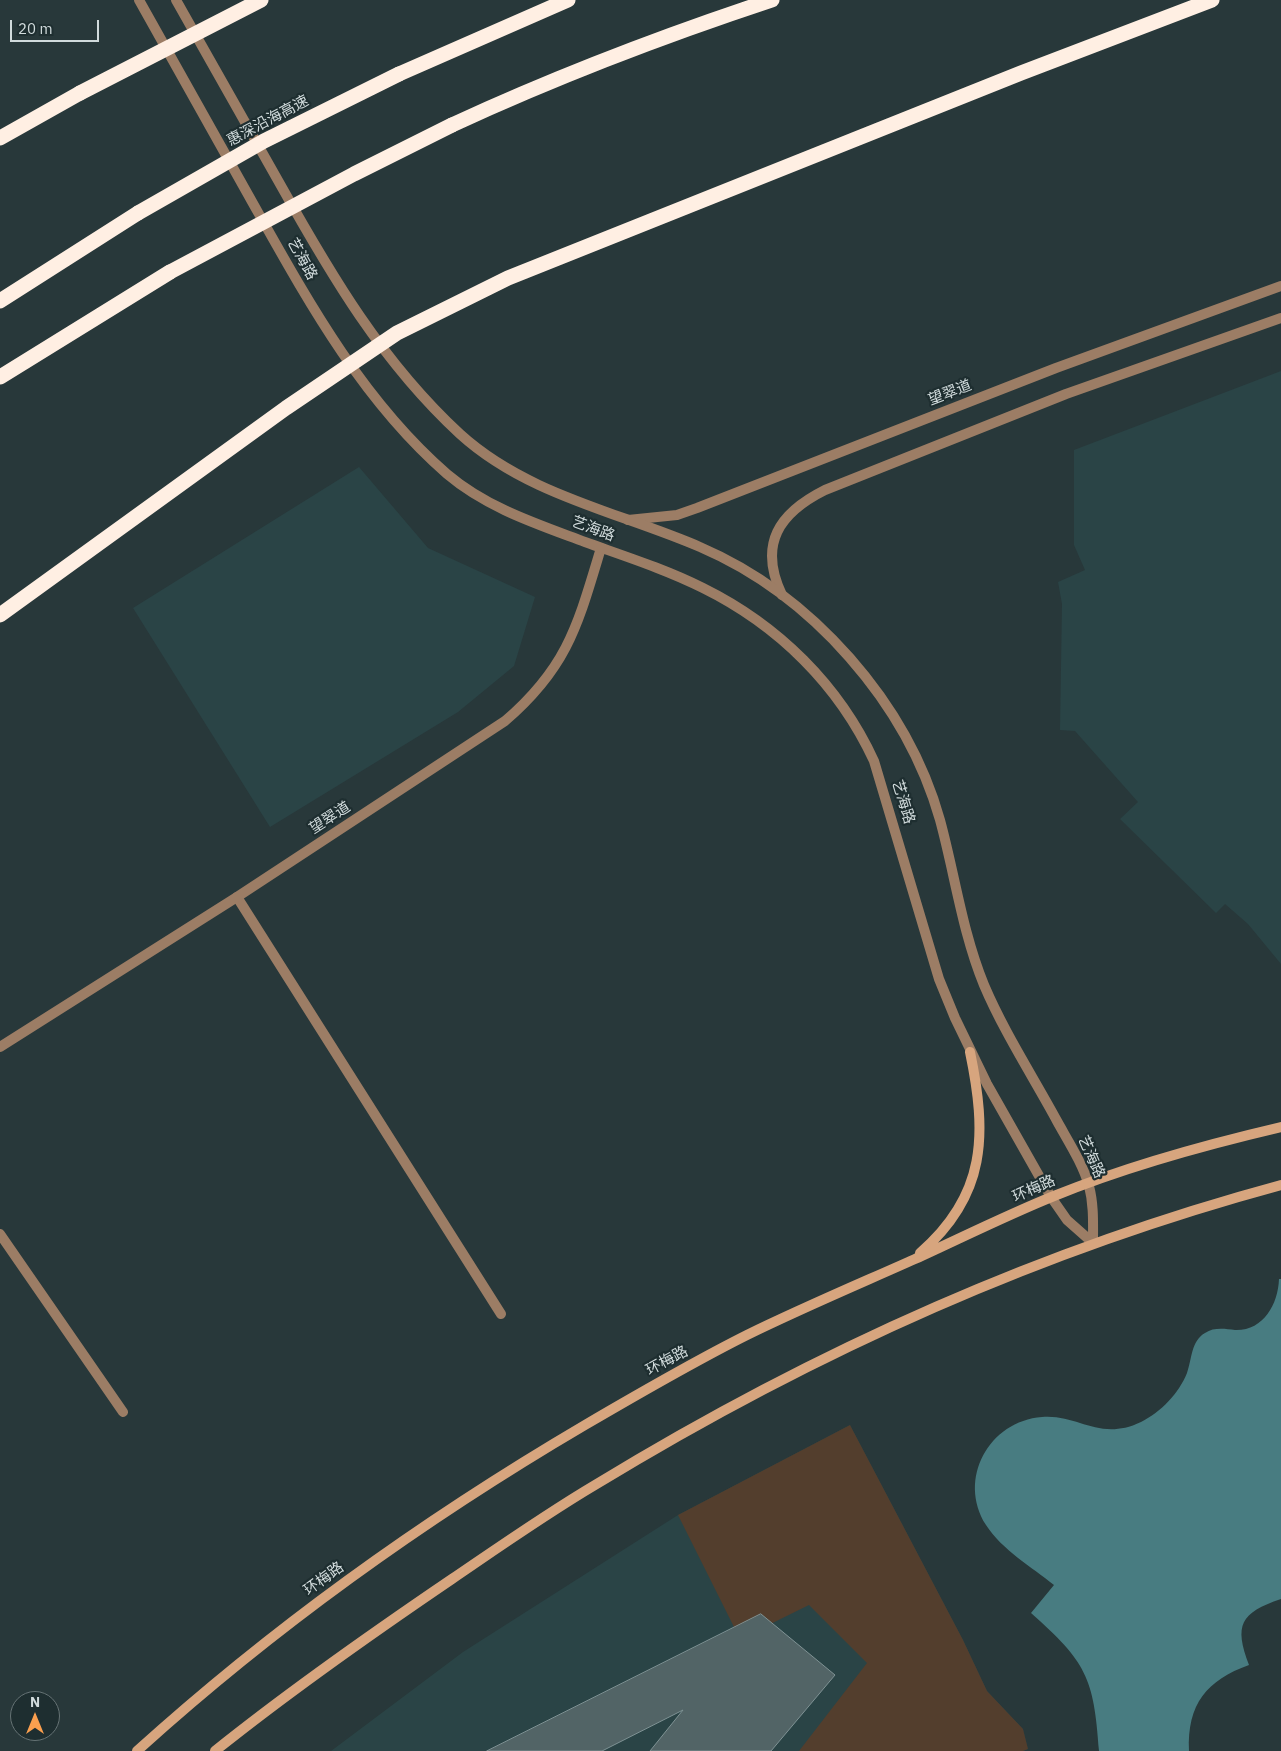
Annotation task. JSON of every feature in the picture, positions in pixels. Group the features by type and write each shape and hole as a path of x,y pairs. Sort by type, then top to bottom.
{"highway":[{"path":"0,138 80,93 261,0"},
{"name":"惠深沿海高速","path":"0,301 138,213 264,141 399,74 568,0"},
{"path":"0,377 170,272 354,174 452,125 508,99 645,44 772,0"},
{"path":"0,615 378,344 508,278 1012,76 1212,0"}],"main road":[{"path":"912,1260 939,1236 957,1212 973,1180 980,1148 980,1116 970,1052"},
{"name":"环梅路","path":"137,1751 193,1701 291,1621 462,1500 655,1384 745,1336 840,1290 912,1260 1051,1197 1088,1183 1222,1141 1281,1127"},
{"path":"215,1751 329,1664 431,1594 593,1486 725,1410 834,1355 994,1283 1093,1243 1202,1206 1281,1185"}],"street":[{"name":"艺海路","path":"139,0 311,307 349,364 406,434 449,475 467,489 514,515 673,574 731,602 783,640 808,663 831,690 864,738 874,761 939,979 970,1052 1051,1197 1067,1220 1093,1243"},
{"name":"艺海路","path":"176,0 330,273 378,344 408,381 458,432 493,460 540,486 730,561 754,574 782,595 822,631 868,682 906,738 919,764 940,822 960,913 983,983 1015,1050 1066,1137 1088,1183 1093,1209 1093,1243"},
{"name":"望翠道","path":"628,520 676,515 698,508 1056,368 1281,286"},
{"path":"782,595 773,577 770,562 772,547 778,530 790,512 805,500 835,486 1066,394 1281,318"},
{"name":"望翠道","path":"0,1047 237,897 505,720 526,703 557,666 566,649 582,610 601,548"},
{"path":"237,897 501,1314"},
{"path":"0,1234 123,1412"}],"shaded area":[{"path":"1281,371 1281,964 1248,924 1225,904 1216,913 1120,819 1138,802 1075,731 1060,730 1062,604 1058,582 1085,570 1074,545 1074,450"},
{"path":"359,467 428,548 535,597 514,666 458,712 270,827 133,608"},
{"path":"850,1425 963,1640 987,1691 1023,1729 1028,1749 1023,1751 331,1751 463,1652 678,1515"},
{"path":"850,1425 963,1640 987,1691 1023,1729 1028,1749 1023,1751 799,1751 867,1663 809,1605 740,1639 678,1515"}],"water":[{"path":"1279,1279 1281,1279 1281,1599 1257,1610 1249,1615 1244,1622 1242,1640 1249,1665 1222,1678 1202,1696 1192,1720 1189,1734 1189,1751 1099,1751 1094,1705 1084,1673 1064,1645 1031,1613 1054,1585 1000,1542 986,1525 978,1507 975,1489 977,1472 983,1455 993,1441 1007,1429 1023,1421 1042,1417 1055,1417 1090,1426 1113,1429 1126,1427 1148,1418 1162,1407 1179,1388 1187,1373 1194,1345 1200,1336 1216,1329 1245,1329 1261,1321 1267,1315 1276,1298"}],"building":[{"path":"761,1614 835,1675 771,1751 650,1751 683,1710 602,1751 487,1751"}]}
